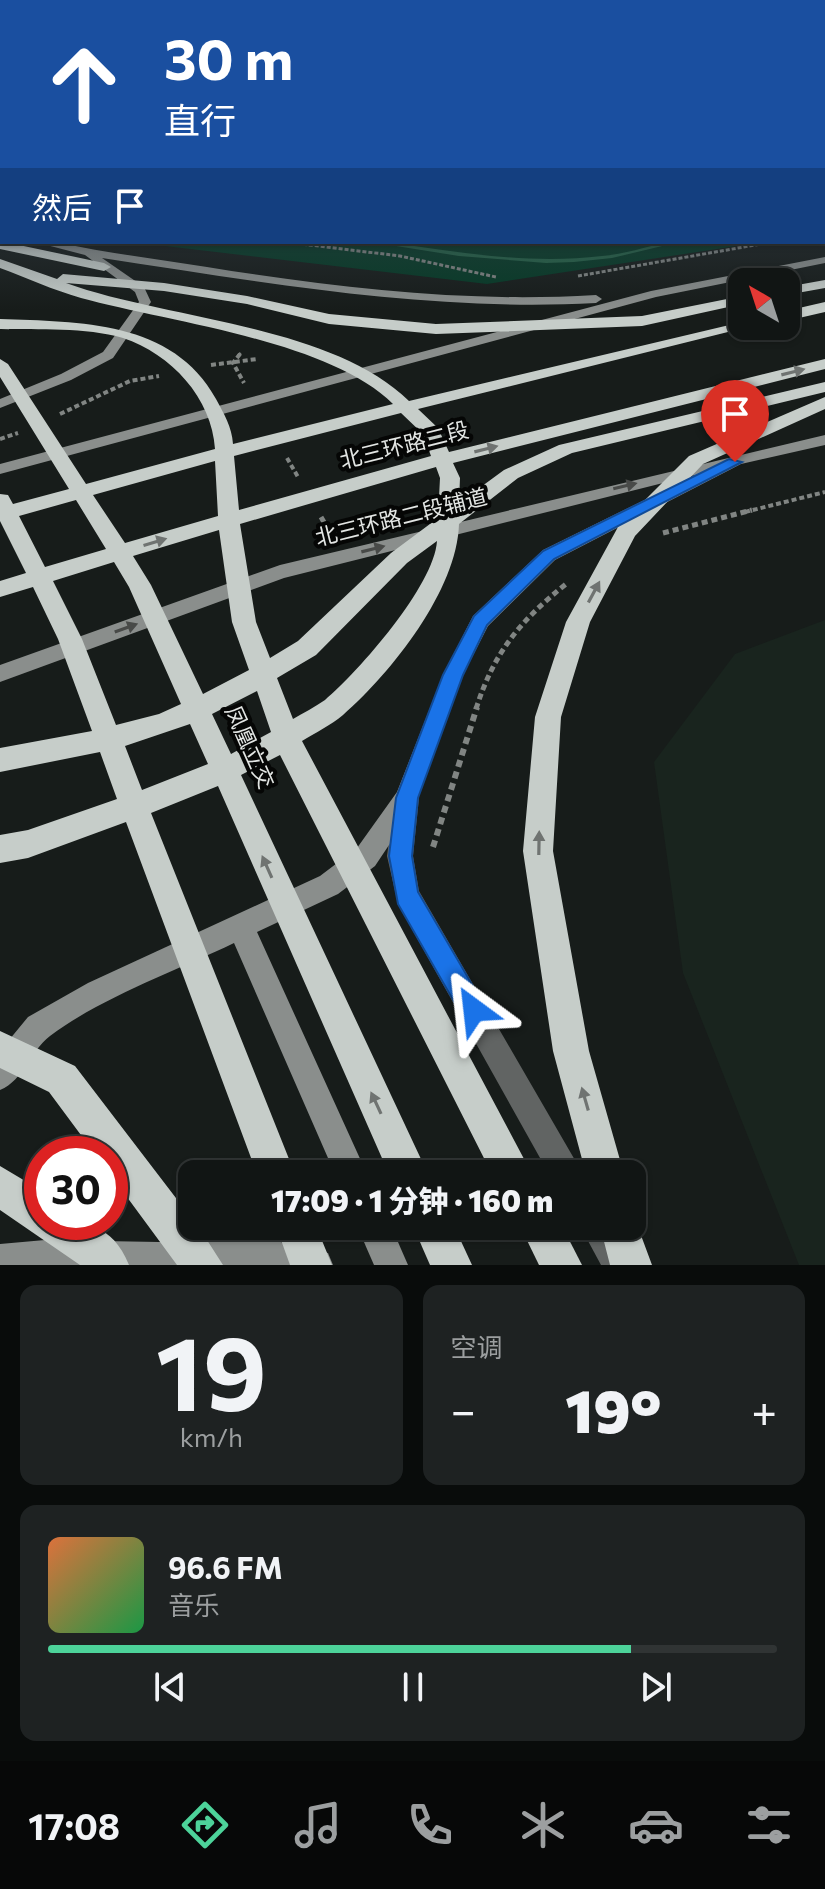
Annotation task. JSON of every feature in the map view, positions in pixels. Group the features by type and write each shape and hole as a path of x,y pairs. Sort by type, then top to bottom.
{"highway":[{"path":"0,245 87,264 386,311 642,321"},
{"path":"0,263 83,294 289,345 341,364 391,393 431,432 450,478 447,548 427,594 383,657 333,708 255,756 189,786 28,844 0,849"},
{"path":"0,278 81,278 164,287 247,300 329,319 436,329 642,321 728,303"},
{"path":"800,288 825,284"},
{"path":"800,313 825,307"},
{"path":"0,324 61,326 126,334 176,359 202,389 223,429 230,536 244,622 297,765 506,1160"},
{"name":"北三环路二段","path":"0,514 312,429 728,330"},
{"name":"凤凰立交","path":"0,364 140,585 403,1160"},
{"name":"北三环路二段","path":"0,589 353,482 825,364"},
{"path":"0,760 70,748 164,724 235,691 307,648 399,558 511,474 566,449 825,387"},
{"path":"601,1160 571,1051 538,851 548,717 578,622 626,532 696,460 825,402"},
{"path":"0,498 70,639 271,1160"},
{"path":"0,1049 62,1079 202,1265"},
{"path":"0,1186 24,1203"},
{"path":"79,1240 98,1253 108,1265"},
{"path":"302,1240 314,1265"},
{"path":"439,1240 451,1265"},
{"path":"548,1240 561,1265"},
{"path":"624,1240 631,1265"}],"main road":[{"path":"50,244 87,252 435,301 528,306 655,294"},
{"path":"0,404 66,377 108,355 145,302 140,290 87,252"},
{"path":"0,469 655,294 825,260"},
{"name":"北三环路二段辅道","path":"0,674 280,572 565,500 825,440"},
{"path":"0,1075 38,1027 98,993 329,885 366,857 407,798 453,675 480,621 549,555 735,462"},
{"path":"241,927 345,1160"},
{"path":"380,1240 391,1265"},
{"path":"0,1261 45,1257 159,1259 255,1253 314,1265"}],"street":[{"path":"407,798 400,856 407,895 559,1160"},
{"path":"605,1240 620,1265"}],"path":[{"path":"301,244 400,256 500,278"},
{"path":"651,539 664,533 825,492"},
{"path":"431,855 487,674 501,647 525,617 575,577"}],"shaded area":[{"path":"825,620 825,1265 799,1265 683,973 654,762 735,654"}],"green space":[{"path":"148,244 750,244 487,284"}],"waterway":[{"path":"388,244 488,258 546,261 603,258 668,244"}],"route":[{"path":"474,1010 407,895 400,856 407,798 453,675 480,621 549,555 735,462"}]}
